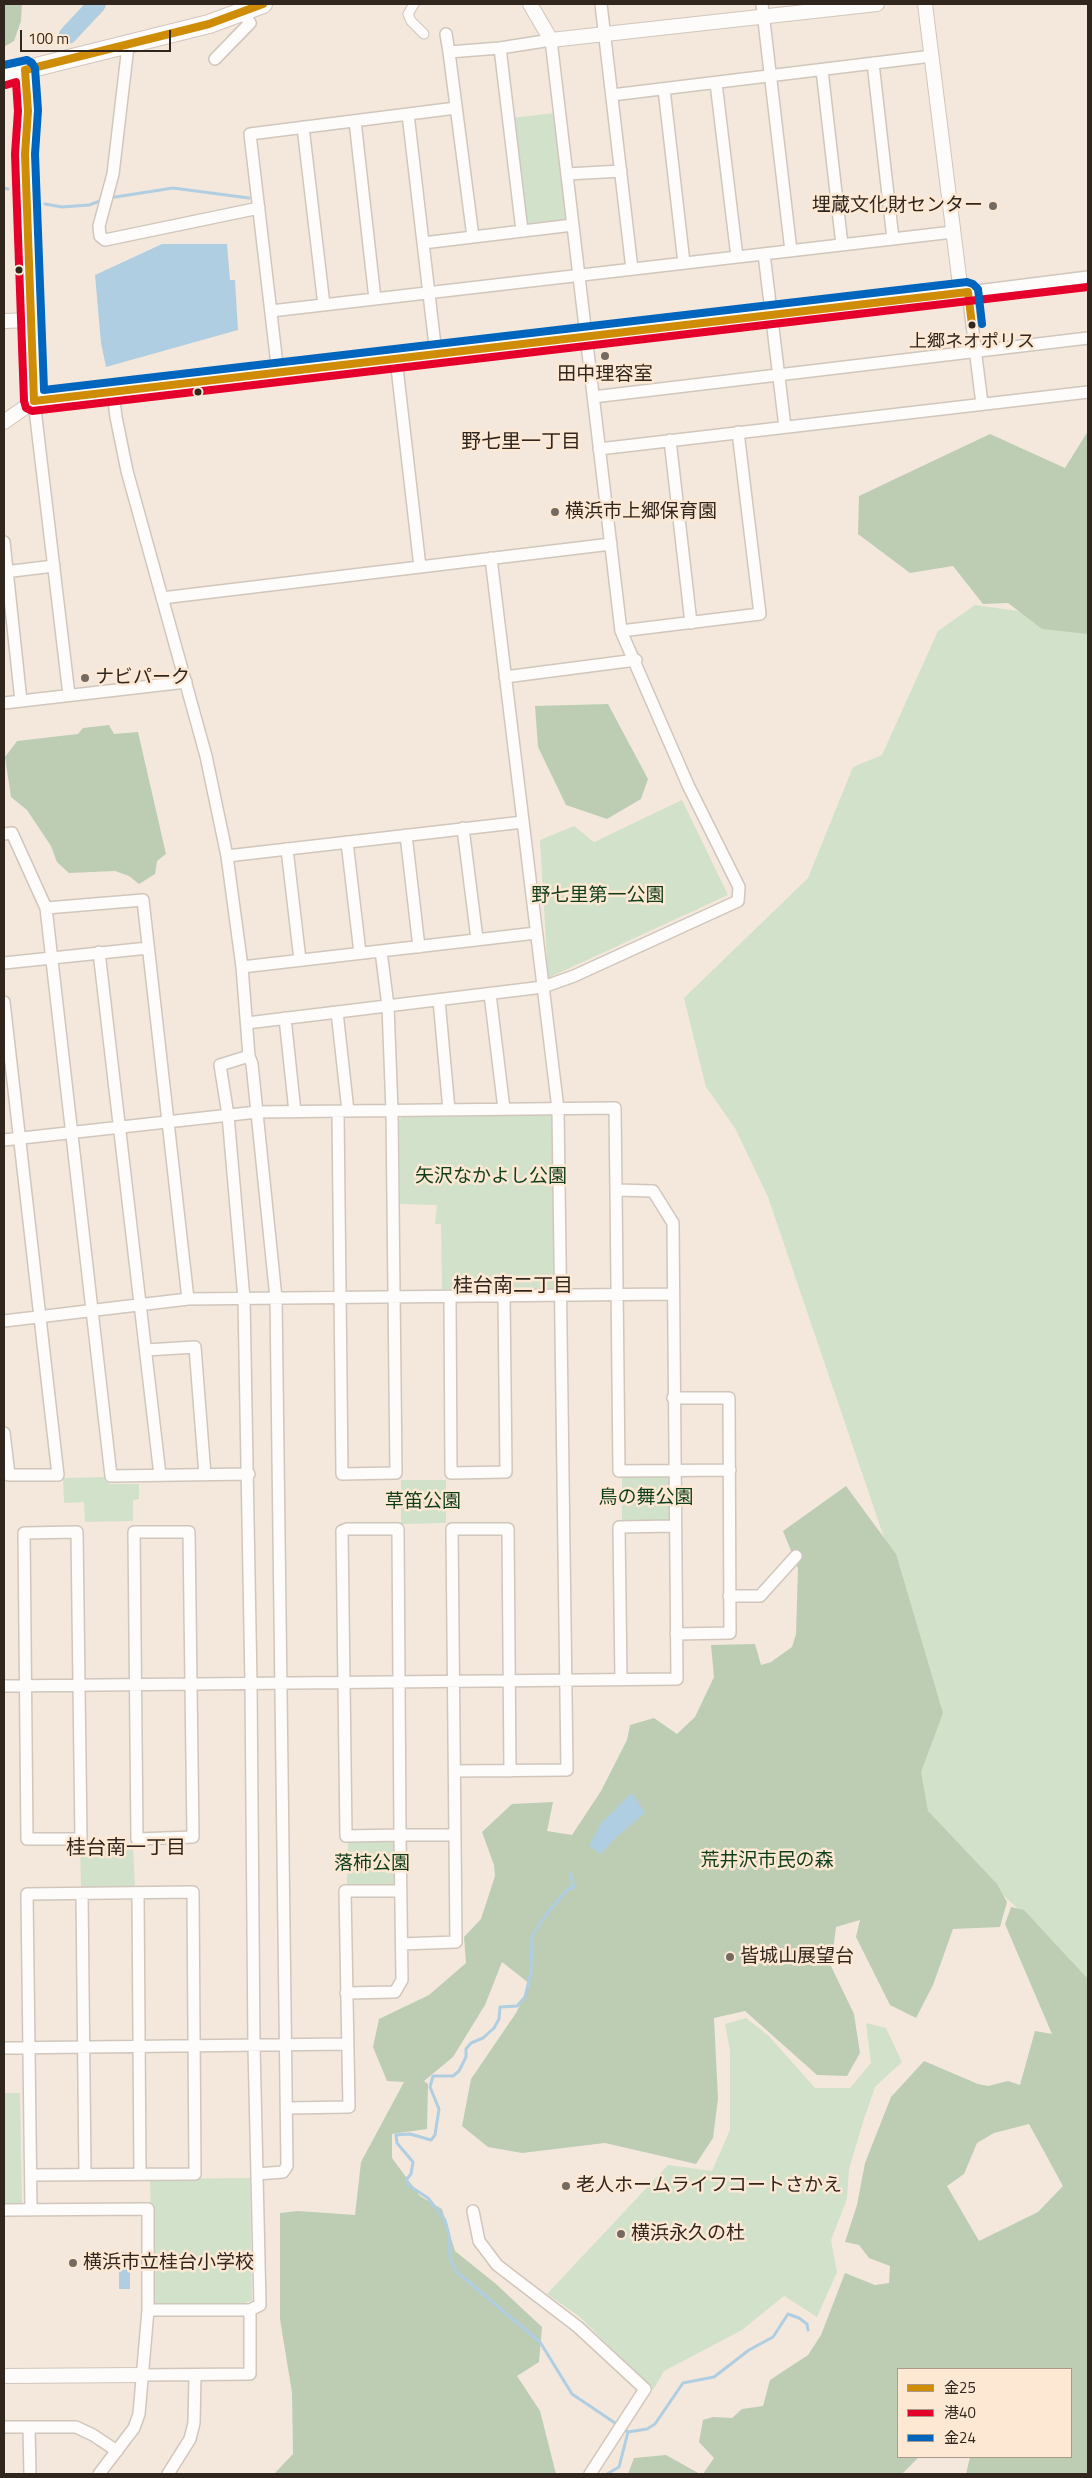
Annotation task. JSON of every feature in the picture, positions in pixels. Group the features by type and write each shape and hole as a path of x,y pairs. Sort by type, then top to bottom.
{"main road":[{"path":"4,75 128,46 243,13 263,4"}],"street":[{"path":"414,4 408,14 409,18 424,34"},
{"path":"247,1022 543,987 574,976 738,901 739,887 688,785 636,660 621,631 551,40 530,4"},
{"path":"601,4 632,269"},
{"path":"449,52 500,48 763,10 877,4"},
{"path":"925,4 953,232 976,351 982,404"},
{"path":"763,10 790,251"},
{"path":"215,59 250,23 243,13"},
{"path":"446,34 473,237"},
{"path":"128,46 113,174 99,226 100,236 105,240 259,208"},
{"path":"500,48 522,231"},
{"path":"612,95 932,56"},
{"path":"873,63 893,239"},
{"path":"25,70 28,111 25,154 34,401 70,695"},
{"path":"822,70 842,245"},
{"path":"716,83 737,257"},
{"path":"664,89 684,263"},
{"path":"278,373 250,134 456,108"},
{"path":"408,114 436,354"},
{"path":"355,121 375,299"},
{"path":"303,127 324,305"},
{"path":"567,174 620,171"},
{"path":"423,243 573,225"},
{"path":"271,311 953,232"},
{"path":"764,254 785,427"},
{"path":"4,422 34,401 1088,277"},
{"path":"4,321 31,320"},
{"path":"593,397 1088,338"},
{"path":"396,359 420,567"},
{"path":"113,392 127,471 206,756 227,856 242,967 249,1056 252,1064 276,1298 287,2166 283,2172 277,2174 257,2174"},
{"path":"599,449 1088,392"},
{"path":"621,631 760,614 738,432"},
{"path":"670,440 691,623"},
{"path":"4,542 22,701"},
{"path":"162,598 611,544"},
{"path":"455,1771 567,1770 558,1109 491,558"},
{"path":"6,572 54,566"},
{"path":"505,677 636,660"},
{"path":"4,703 186,682"},
{"path":"227,856 522,822"},
{"path":"463,828 477,939"},
{"path":"4,834 12,834 46,908 111,1476 249,1474"},
{"path":"406,835 419,947"},
{"path":"347,842 360,953"},
{"path":"288,849 300,960"},
{"path":"46,908 143,900 188,1299"},
{"path":"242,967 536,933"},
{"path":"4,963 51,956 148,948"},
{"path":"337,1012 343,1112 340,1298 342,1474 396,1473 392,1111 388,1006 381,951"},
{"path":"98,952 160,1475"},
{"path":"490,994 504,1109"},
{"path":"439,1000 449,1110"},
{"path":"4,1002 58,1475 9,1476 4,1433"},
{"path":"285,1018 295,1112"},
{"path":"148,2310 250,2310 260,2305 254,2046 249,1474 244,1299 228,1115 220,1065 249,1056"},
{"path":"4,1140 257,1112 615,1108 619,1470 674,1472 730,1470"},
{"path":"4,1686 676,1679 673,1223 653,1191 616,1190"},
{"path":"4,1320 188,1299 395,1296 450,1298 672,1294"},
{"path":"450,1298 451,1473 506,1472 504,1297"},
{"path":"146,1350 195,1348 205,1475"},
{"path":"673,1398 729,1398 730,1470 730,1633 676,1634"},
{"path":"621,1680 619,1527 674,1526"},
{"path":"346,1993 395,1992 402,1980 402,1944 400,1835 398,1683 398,1529 347,1529 342,1531 346,1836 400,1835 455,1835"},
{"path":"402,1944 456,1942 452,1529 508,1529 510,1771"},
{"path":"77,1532 82,1839 27,1839 26,1686 24,1533 77,1532"},
{"path":"134,1532 189,1532 193,1837 137,1839 136,1685 134,1532"},
{"path":"729,1596 760,1596 796,1556"},
{"path":"287,2108 349,2107 346,1891 401,1890"},
{"path":"31,2175 195,2174 193,1892 28,1894 31,2209"},
{"path":"138,1893 140,2174"},
{"path":"82,1894 86,2175"},
{"path":"4,2048 140,2048 347,2044"},
{"path":"4,2210 148,2209 148,2310 140,2375 139,2414 134,2428 99,2474"},
{"path":"473,2211 479,2241 497,2264 578,2327 645,2389 590,2474"},
{"path":"4,2376 250,2374 250,2310"},
{"path":"168,2474 181,2458 190,2439 194,2424 195,2374"},
{"path":"4,2428 76,2427 93,2435 117,2451"},
{"path":"29,2428 30,2474"}],"green space":[{"path":"4,4 22,4 21,21 14,41 4,47"},
{"path":"555,113 569,223 524,229 512,118"},
{"path":"1088,431 1088,634 1042,629 1008,603 983,604 953,566 910,573 858,534 859,496 990,434 1065,468"},
{"path":"975,605 1088,621 1088,1982 1055,1943 992,1885 926,1813 917,1772 941,1705 768,1197 735,1128 706,1087 684,998 808,878 853,767 882,755 938,631"},
{"path":"608,704 648,779 641,799 607,819 566,805 538,747 535,706"},
{"path":"109,725 114,734 138,732 166,854 157,861 155,874 139,884 129,876 115,871 69,873 57,862 51,846 27,810 11,797 5,757 17,741 78,734 83,728"},
{"name":"野七里第一公園","path":"682,800 728,895 548,978 540,840 574,826 594,842"},
{"name":"矢沢なかよし公園","path":"552,1115 554,1288 442,1289 441,1224 435,1224 437,1205 400,1204 399,1120 402,1117"},
{"name":"鳥の舞公園","path":"622,1475 670,1475 669,1520 622,1522"},
{"path":"109,1477 109,1484 139,1484 139,1499 133,1500 133,1521 85,1522 84,1502 64,1503 63,1478"},
{"name":"草笛公園","path":"401,1480 446,1480 446,1523 401,1524"},
{"name":"荒井沢市民の森","path":"846,1486 896,1554 943,1713 921,1772 928,1811 997,1884 1007,1902 1000,1927 953,1929 933,1985 916,2018 890,2005 856,1937 860,1920 836,1927 831,1966 854,2014 860,2053 847,2076 817,2075 745,2011 714,2018 718,2099 713,2138 696,2164 605,2143 522,2153 488,2147 462,2126 471,2079 516,2013 530,1984 502,1962 485,2005 453,2057 424,2081 428,2084 427,2129 392,2134 392,2158 420,2196 442,2209 455,2251 496,2284 542,2327 539,2362 517,2376 540,2411 556,2474 274,2474 293,2454 292,2393 280,2319 280,2213 298,2211 355,2215 361,2162 404,2082 387,2081 373,2047 379,2019 429,1995 466,1963 464,1937 481,1919 495,1876 494,1865 482,1832 512,1804 553,1802 547,1831 572,1835 601,1791 627,1740 630,1725 654,1718 677,1734 695,1717 714,1677 711,1645 755,1644 761,1665 771,1662 792,1647 796,1634 798,1568 783,1531"},
{"name":"落柿公園","path":"395,1841 397,1884 347,1886 348,1842"},
{"path":"80,1843 133,1843 135,1889 81,1889"},
{"path":"1011,1907 1024,1910 1088,1979 1088,2474 966,2474 970,2458 1072,2458 1072,2368 897,2368 897,2458 918,2458 903,2473 703,2474 714,2458 699,2442 703,2420 713,2417 732,2418 742,2409 763,2406 770,2380 808,2355 821,2335 845,2273 875,2285 889,2283 890,2266 869,2258 859,2245 845,2242 857,2205 865,2163 891,2097 924,2061 978,2084 988,2086 1008,2081 1020,2085 1035,2031 1052,2034 1005,1924","holes":["1029,2124 1063,2186 1038,2212 979,2241 947,2186 964,2174 977,2143 994,2133"]},
{"path":"746,2018 769,2036 815,2088 850,2088 871,2063 866,2023 886,2028 902,2062 875,2087 863,2122 849,2169 847,2199 831,2240 837,2272 817,2317 784,2296 742,2330 664,2371 653,2390 580,2317 547,2294 668,2165 712,2171 730,2130 730,2051 725,2024"},
{"path":"4,2093 20,2093 22,2203 4,2203"},
{"path":"250,2178 252,2301 246,2302 246,2305 156,2305 153,2302 150,2179"},
{"path":"666,2455 700,2474 628,2474 634,2458"}],"water":[{"path":"162,244 227,244 230,280 235,280 238,330 106,367 101,343 95,275"},
{"path":"632,1793 645,1813 615,1838 601,1854 589,1846 601,1823"},
{"path":"119,2252 130,2252 130,2289 119,2289"}],"waterway":[{"path":"68,35 97,4"},
{"path":"4,188 8,189"},
{"path":"109,198 173,188 249,198"},
{"path":"45,204 62,207 89,205 103,200"},
{"path":"570,1874 574,1887 568,1889 548,1912 532,1936 531,1972 525,1997 517,2006 500,2007 499,2019 494,2028 483,2038 471,2043 466,2049 466,2057 459,2071 453,2076 433,2076 430,2087 439,2109 435,2135 431,2140 410,2134 396,2135 397,2143 413,2162 411,2174 406,2180 408,2185 428,2198 445,2220 449,2235 450,2259 457,2272 540,2342 572,2394 618,2425"},
{"path":"624,2429 628,2432 647,2429 655,2424 683,2383 714,2377 749,2350 773,2337 788,2314 799,2318 807,2324 808,2330"},
{"path":"607,2474 619,2467 628,2432"}],"transit line":[{"name":"金25","path":"263,4 209,24 25,70 28,111 25,154 34,401 968,292 972,325"},
{"name":"金24","path":"4,65 27,60 35,68 38,110 35,154 44,390 967,282 973,284 978,289 982,324"},
{"name":"港40","path":"6,85 16,82 18,111 15,154 24,401 26,408 32,411 1088,287"}],"place":[{"name":"埋蔵文化財センター","path":"993,206"},
{"name":"上郷ネオポリス","path":"972,325"},
{"name":"田中理容室","path":"605,356"},
{"name":"横浜市上郷保育園","path":"555,512"},
{"name":"ナビパーク","path":"85,678"},
{"name":"皆城山展望台","path":"730,1957"},
{"name":"老人ホームライフコートさかえ","path":"566,2186"},
{"name":"横浜永久の杜","path":"621,2234"},
{"name":"横浜市立桂台小学校","path":"73,2263"}],"district":[{"name":"野七里一丁目","path":"521,443"},
{"name":"桂台南二丁目","path":"513,1287"},
{"name":"桂台南一丁目","path":"126,1849"}]}
